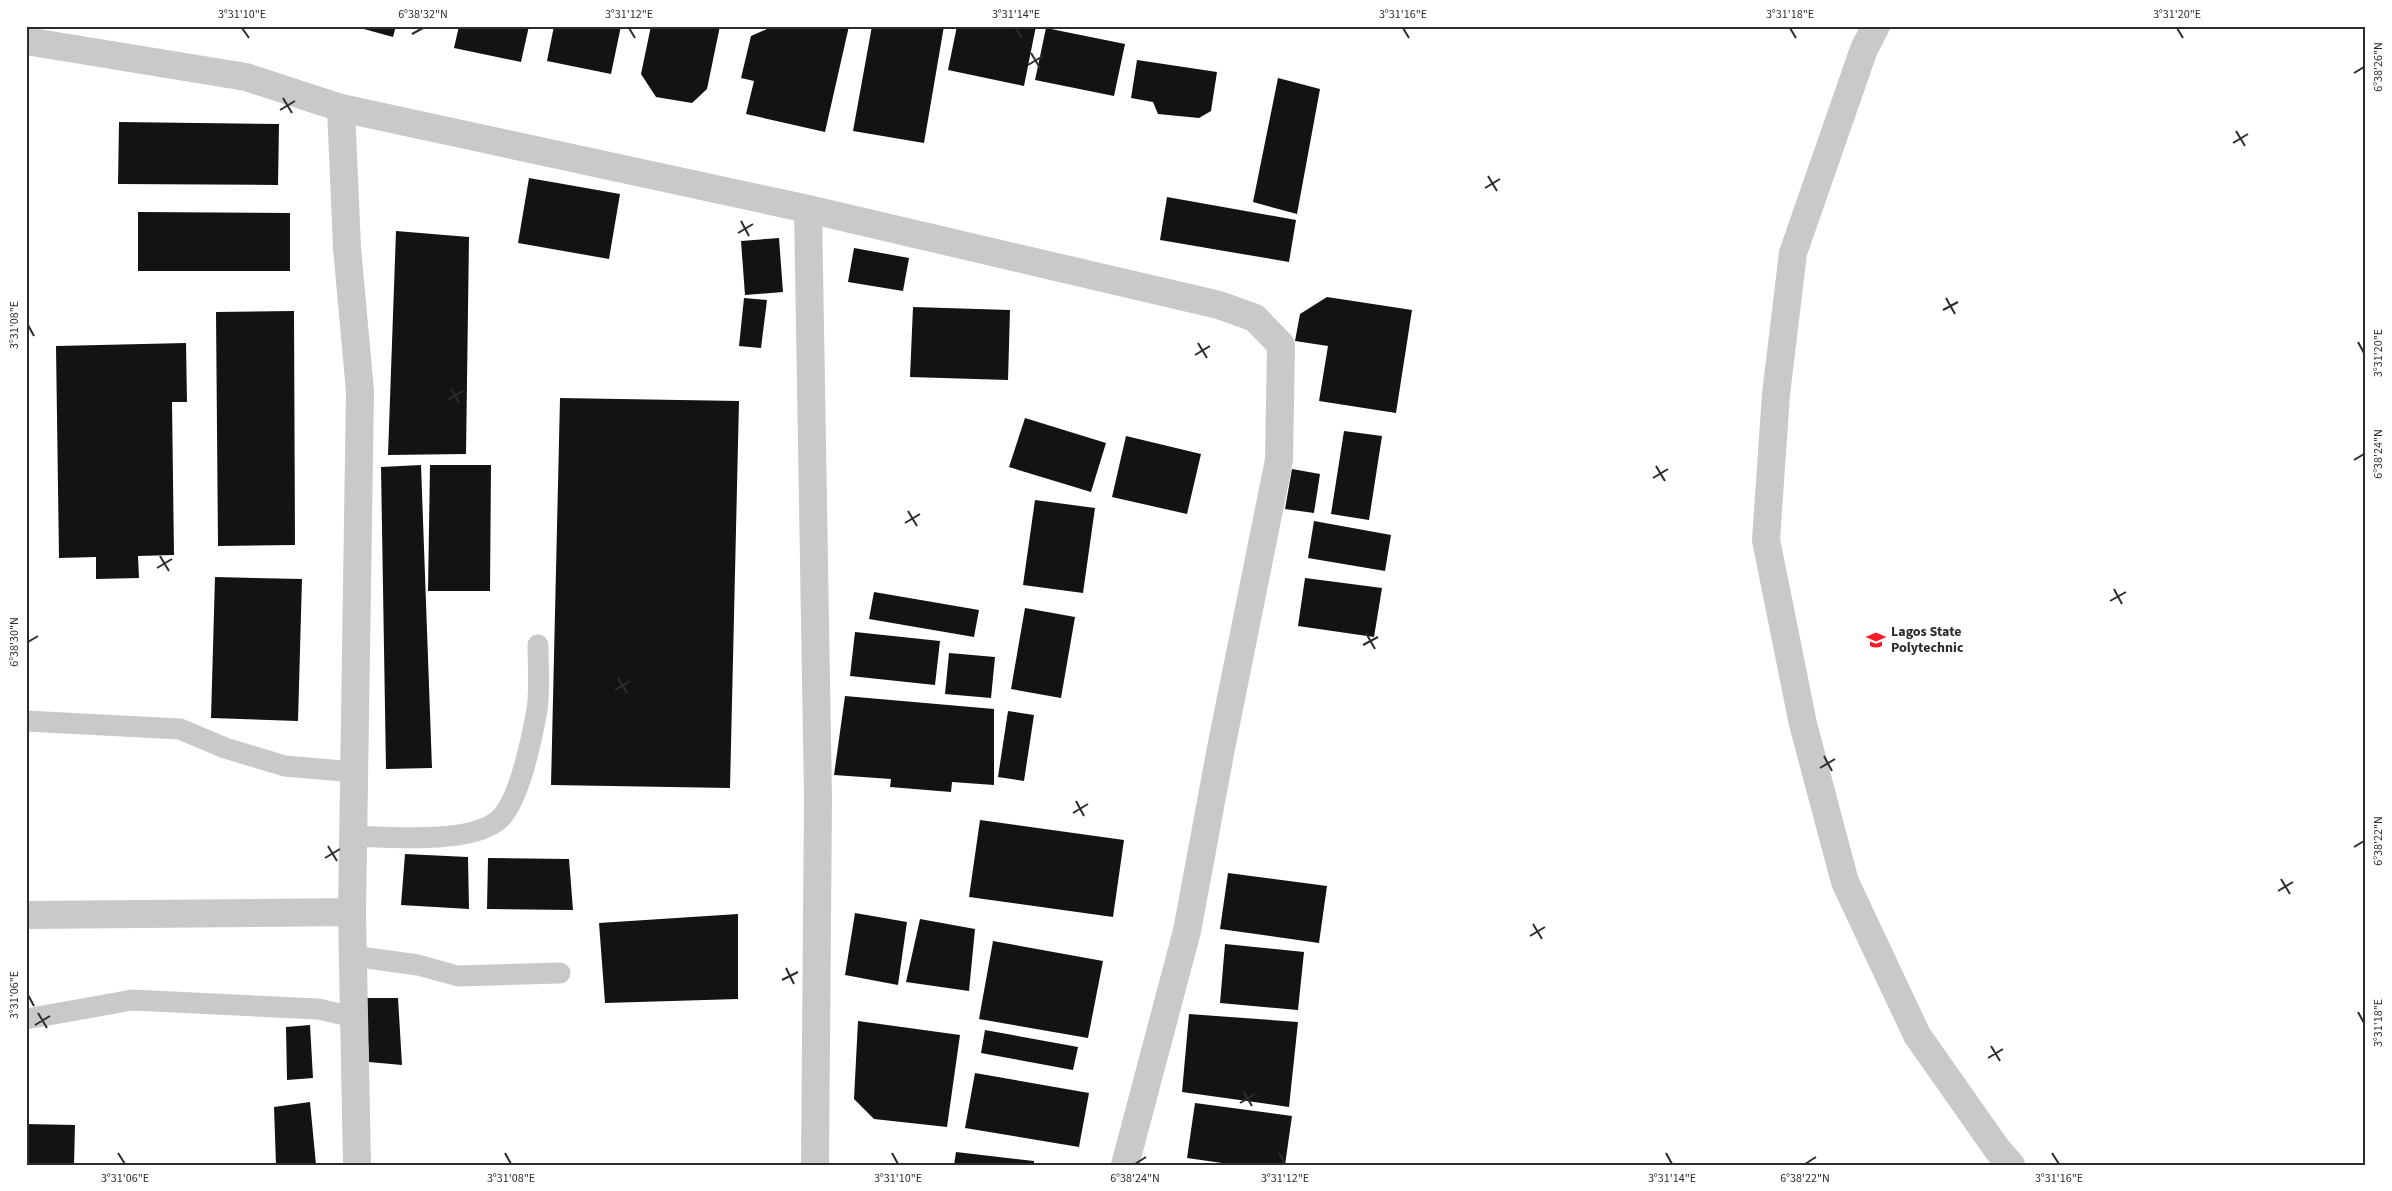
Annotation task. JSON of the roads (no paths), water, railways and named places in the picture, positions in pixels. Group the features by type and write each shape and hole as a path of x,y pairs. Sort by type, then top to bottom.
{"street":[{"path":"1876,26 1864,48 1792,253 1776,394 1766,540 1803,724 1846,882 1917,1035 1997,1149 2011,1165"},
{"path":"26,41 246,77 341,108 808,209 1219,305 1255,318 1281,345 1279,460 1221,748 1187,931 1125,1165"},
{"path":"341,108 347,248 360,391 352,912 357,1165"},
{"path":"808,209 818,798 815,1165"},
{"path":"26,915 352,912"}],"lane":[{"path":"354,836 420,838 474,832 497,822 517,794 537,708 538,645"},
{"path":"26,721 180,728 225,748 285,766 355,772"},
{"path":"354,956 418,965 458,976 560,973"},
{"path":"26,1019 132,1000 318,1009 354,1017"}],"place":[{"name":"Lagos State Polytechnic","path":"1876,640"}]}
